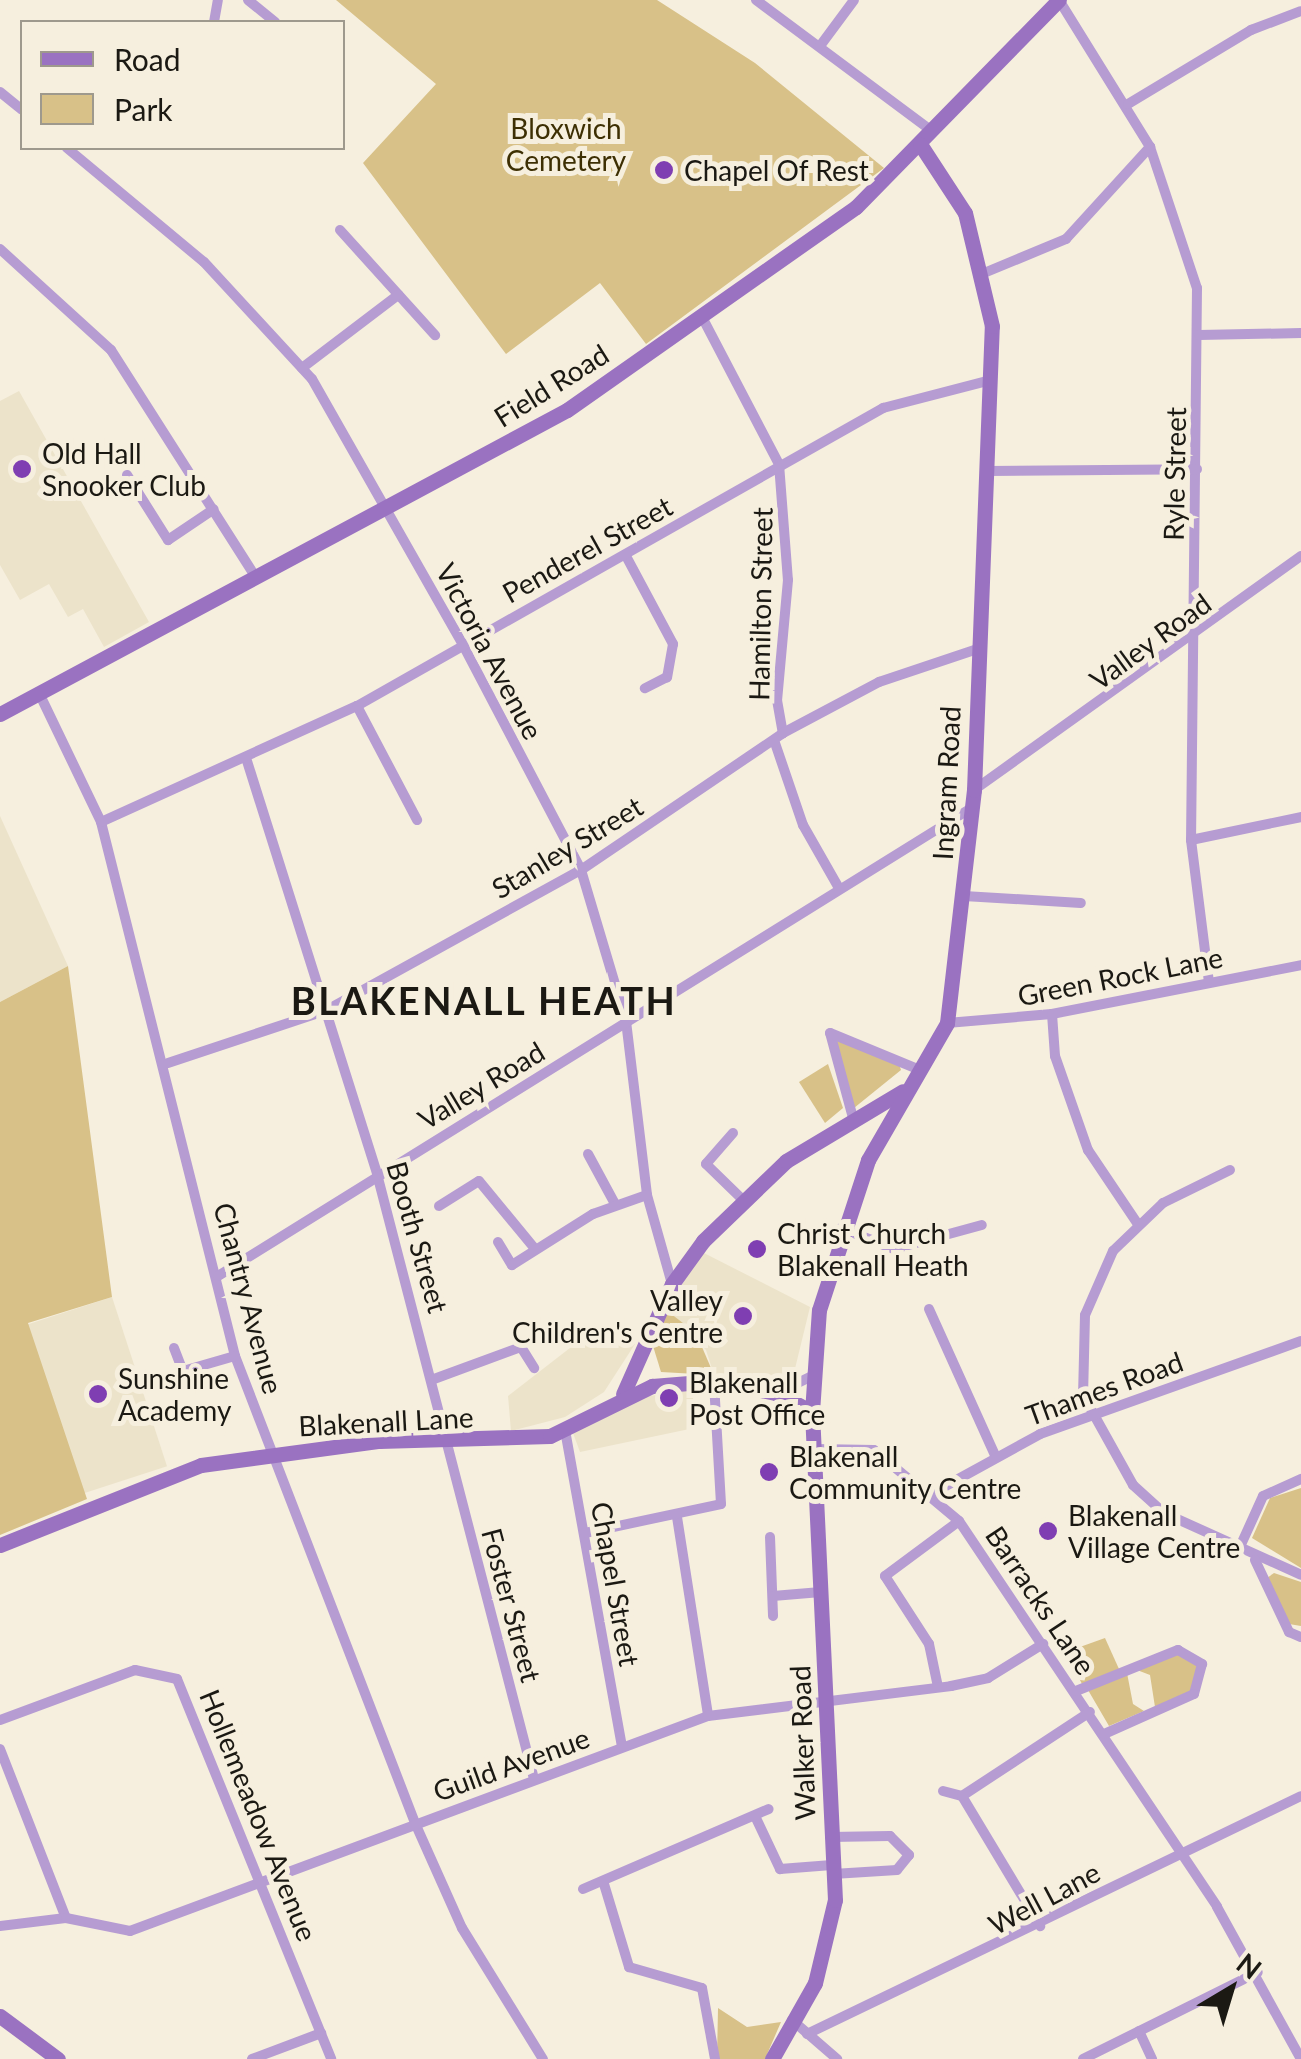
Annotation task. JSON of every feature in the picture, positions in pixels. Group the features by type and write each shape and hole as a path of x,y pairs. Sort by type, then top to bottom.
{"street":[{"path":"248,0 273,20"},
{"path":"756,0 933,132"},
{"path":"820,46 854,0"},
{"name":"Ryle Street","path":"1059,0 1128,104 1150,147 1192,259 1198,335 1191,840 1209,982"},
{"name":"Field Road","path":"0,714 568,410 856,207 1059,0"},
{"path":"1128,104 1251,30 1301,11"},
{"path":"0,92 20,108"},
{"name":"Ingram Road","path":"812,1412 812,1376 840,1228 884,1126 946,1023 974,799 977,649 991,380 984,273 953,188 920,144"},
{"path":"984,273 1066,239 1150,147"},
{"name":"Victoria Avenue","path":"69,150 204,262 302,368 463,644 581,870 626,1020 647,1195 672,1284"},
{"path":"340,230 435,334"},
{"path":"0,249 112,350 256,578"},
{"path":"302,368 398,295"},
{"name":"Hamilton Street","path":"701,315 779,464 788,544 779,736 803,825 838,888"},
{"path":"1198,335 1301,333"},
{"name":"Penderel Street","path":"101,822 247,761 357,706 884,408 991,380"},
{"path":"988,471 1197,469"},
{"path":"126,475 168,540 214,510"},
{"path":"626,556 673,644 667,676 645,688"},
{"name":"Valley Road","path":"218,1276 974,799 1301,556"},
{"name":"Stanley Street","path":"168,1063 327,1010 581,870 779,736 879,682 977,649"},
{"name":"Chantry Avenue","path":"39,693 101,822 168,1063 235,1356 415,1823 462,1928 543,2059"},
{"path":"357,706 417,820"},
{"name":"Booth Street","path":"247,761 377,1174 434,1379 445,1442"},
{"path":"1191,840 1301,817"},
{"path":"964,896 1081,903"},
{"name":"Green Rock Lane","path":"946,1023 1052,1014 1301,966"},
{"path":"1052,1014 1055,1056 1088,1150 1136,1223"},
{"path":"857,1116 830,1033 920,1070"},
{"path":"622,1394 672,1284 743,1200 857,1116 906,1090"},
{"path":"857,1116 884,1126"},
{"path":"706,1164 732,1133"},
{"path":"588,1154 614,1204"},
{"path":"691,1164 706,1164 743,1200"},
{"path":"1230,1170 1136,1223 1084,1315 1088,1416 1133,1486 1164,1513 1255,1560 1301,1576"},
{"path":"439,1206 479,1181 535,1249"},
{"path":"498,1242 512,1265 614,1204 647,1195"},
{"path":"958,1216 964,1230"},
{"path":"840,1228 894,1249 982,1225"},
{"path":"929,1309 994,1455"},
{"name":"Thames Road","path":"931,1494 994,1455 1088,1416 1301,1341"},
{"path":"646,1346 653,1377 666,1385"},
{"path":"434,1379 521,1347 534,1368"},
{"path":"174,1348 188,1384"},
{"path":"183,1370 235,1356"},
{"path":"776,1393 812,1376"},
{"path":"585,1533 714,1510 726,1496 714,1380"},
{"name":"Blakenall Lane","path":"0,1545 164,1477 271,1452 445,1442 565,1430 622,1394 666,1385 714,1380 776,1393 812,1412"},
{"name":"Walker Road","path":"772,2059 827,1950 832,1870 812,1412"},
{"name":"Chapel Street","path":"565,1430 622,1747"},
{"name":"Foster Street","path":"445,1442 534,1779"},
{"name":"Barracks Lane","path":"814,1449 874,1450 959,1521 1090,1712 1258,1972 1301,2059"},
{"path":"1240,1549 1263,1496 1301,1478"},
{"path":"676,1518 708,1716"},
{"path":"938,1687 930,1644 885,1576 959,1521"},
{"path":"770,1538 773,1616"},
{"path":"1255,1560 1289,1632 1301,1636"},
{"path":"773,1596 821,1592"},
{"name":"Guild Avenue","path":"0,1926 66,1918 130,1931 263,1878 708,1716 826,1696 938,1687 988,1678 1043,1644"},
{"path":"1076,1691 1178,1650 1202,1664 1194,1694 1104,1734"},
{"name":"Hollemeadow Avenue","path":"0,1720 135,1670 177,1678 263,1878 332,2059"},
{"path":"962,1796 1090,1712"},
{"path":"0,1749 66,1918"},
{"path":"942,1791 962,1796 1040,1926"},
{"name":"Well Lane","path":"807,2034 1040,1926 1175,1845 1301,1796"},
{"path":"583,1889 604,1884 769,1809"},
{"path":"755,1816 780,1869 897,1870 908,1848 890,1836 830,1837"},
{"path":"604,1884 629,1967 702,1988 715,2059"},
{"path":"1083,2059 1258,1972"},
{"path":"0,2016 58,2059"},
{"path":"792,2020 837,2059"},
{"path":"1138,2031 1152,2059"},
{"path":"252,2059 320,2032"}],"shaded area":[{"path":"19,391 149,622 104,647 83,609 68,617 49,584 20,600 0,565 0,401"},
{"path":"0,816 68,966 0,1002"},
{"name":"Valley Children's Centre","path":"702,1252 810,1307 792,1381 714,1375 706,1350 666,1310"},
{"name":"Sunshine Academy","path":"112,1297 167,1466 82,1494 27,1325"},
{"path":"597,1327 635,1344 604,1392 565,1417 511,1431 508,1396"},
{"path":"691,1389 699,1427 580,1452 573,1433 627,1400"}],"green space":[{"name":"Bloxwich Cemetery","path":"336,0 657,0 755,63 884,168 646,344 600,283 506,354 363,163 436,84"},
{"path":"68,966 112,1297 28,1323 87,1499 0,1535 0,1002"},
{"path":"835,1038 899,1064 901,1070 854,1108"},
{"path":"828,1064 843,1108 825,1123 799,1082"},
{"path":"666,1310 696,1333 714,1375 661,1372 653,1346"},
{"path":"1301,1488 1301,1568 1252,1538 1270,1498"},
{"path":"1274,1573 1301,1582 1301,1626 1289,1624 1267,1578"},
{"path":"1105,1638 1119,1669 1082,1684 1066,1652"},
{"path":"1180,1653 1200,1666 1192,1691 1155,1707 1150,1675 1137,1670"},
{"path":"1127,1673 1133,1704 1144,1711 1109,1726 1088,1690"},
{"path":"718,2008 747,2027 781,2022 765,2059 717,2059"}],"place":[{"name":"Chapel Of Rest","path":"664,170"},
{"name":"Old Hall Snooker Club","path":"22,469"},
{"name":"Christ Church Blakenall Heath","path":"757,1249"},
{"name":"Valley Children's Centre","path":"743,1316"},
{"name":"Sunshine Academy","path":"98,1394"},
{"name":"Blakenall Post Office","path":"669,1398"},
{"name":"Blakenall Community Centre","path":"769,1472"},
{"name":"Blakenall Village Centre","path":"1048,1531"}],"district":[{"name":"BLAKENALL HEATH","path":"484,1001"}]}
